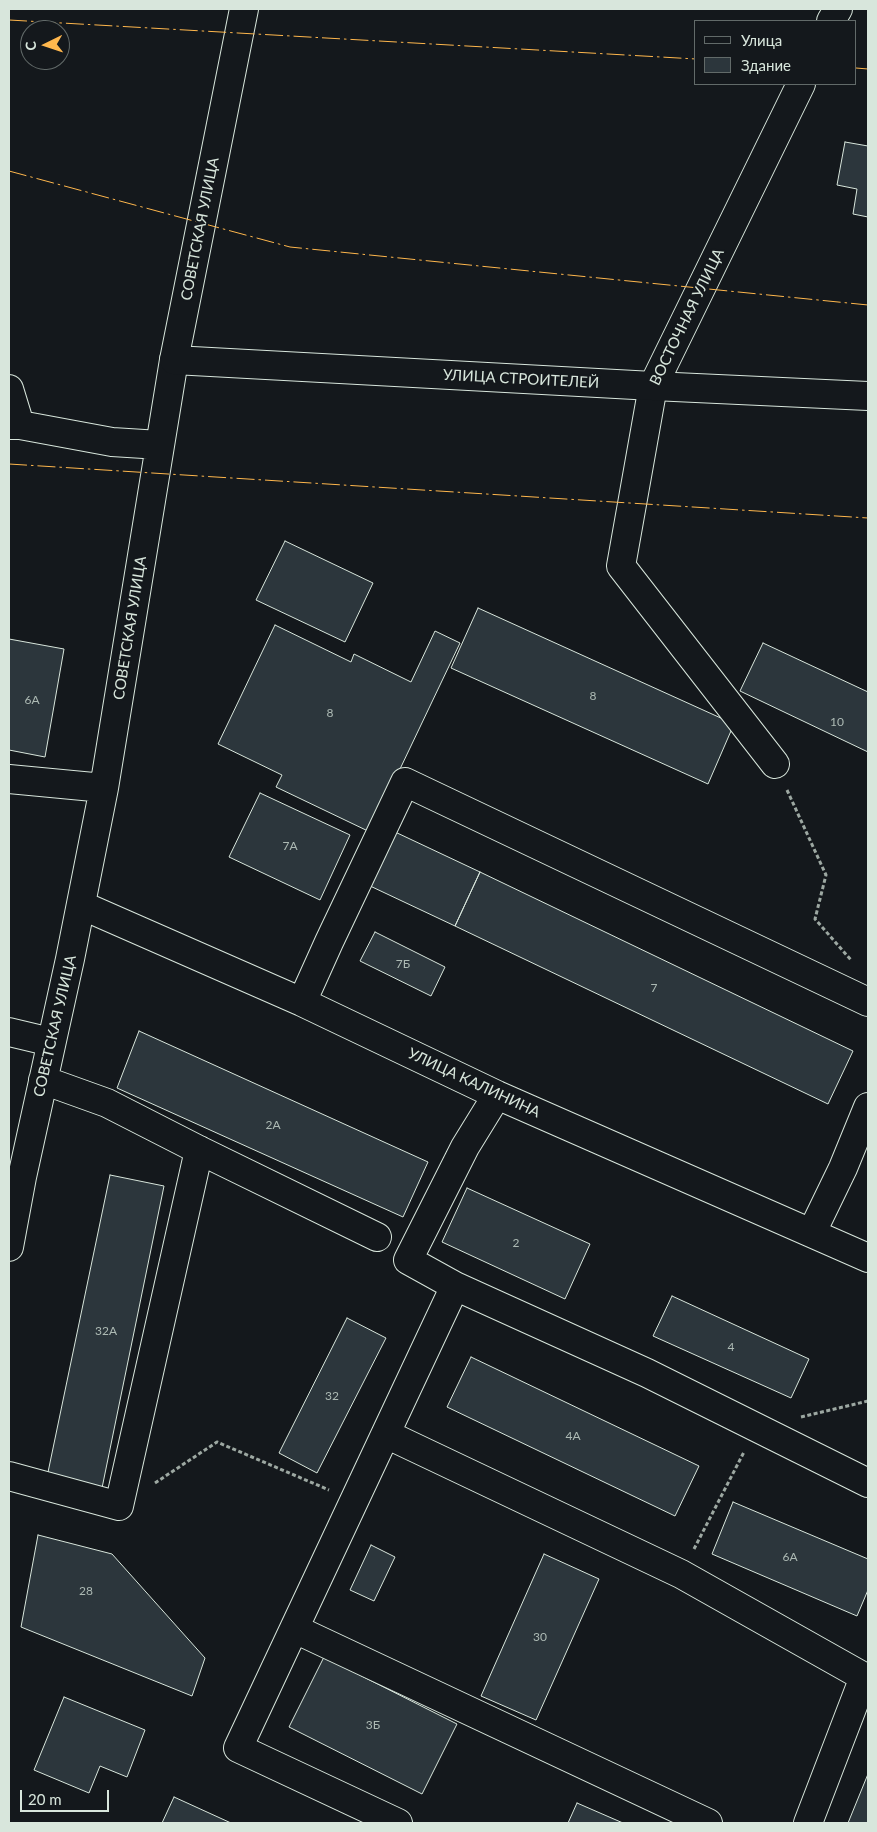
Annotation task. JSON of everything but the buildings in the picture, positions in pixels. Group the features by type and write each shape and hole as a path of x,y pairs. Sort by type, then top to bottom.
{"street":[{"name":"СОВЕТСКАЯ УЛИЦА","path":"9,1246 15,1176 51,1042 81,906 104,788 174,360 244,9"},
{"path":"832,20 838,9"},
{"name":"ВОСТОЧНАЯ УЛИЦА","path":"775,764 622,566 653,386 801,85"},
{"name":"УЛИЦА СТРОИТЕЛЕЙ","path":"174,360 868,396"},
{"path":"9,389 14,425 112,442 160,445"},
{"path":"9,779 104,788"},
{"path":"302,1002 328,942 405,782 868,1002"},
{"name":"УЛИЦА КАЛИНИНА","path":"81,906 302,1002 497,1095 868,1258"},
{"path":"9,1032 51,1042"},
{"path":"42,1080 107,1103 377,1237"},
{"path":"497,1095 465,1147 408,1260 455,1286 647,1373 868,1483"},
{"path":"812,1232 843,1168 868,1107"},
{"path":"9,1476 119,1506 199,1150"},
{"path":"398,1823 238,1748 455,1286"},
{"path":"386,1434 681,1574 864,1677 808,1823"},
{"path":"295,1628 708,1823"}],"path":[{"path":"775,764 826,875 815,919 856,966"},
{"path":"681,1574 756,1428 868,1401"},
{"path":"119,1506 217,1442 355,1501"}],"power":[{"path":"9,20 694,59"},
{"path":"857,68 868,69"},
{"path":"9,171 290,247 868,305"},
{"path":"9,464 868,518"}]}
